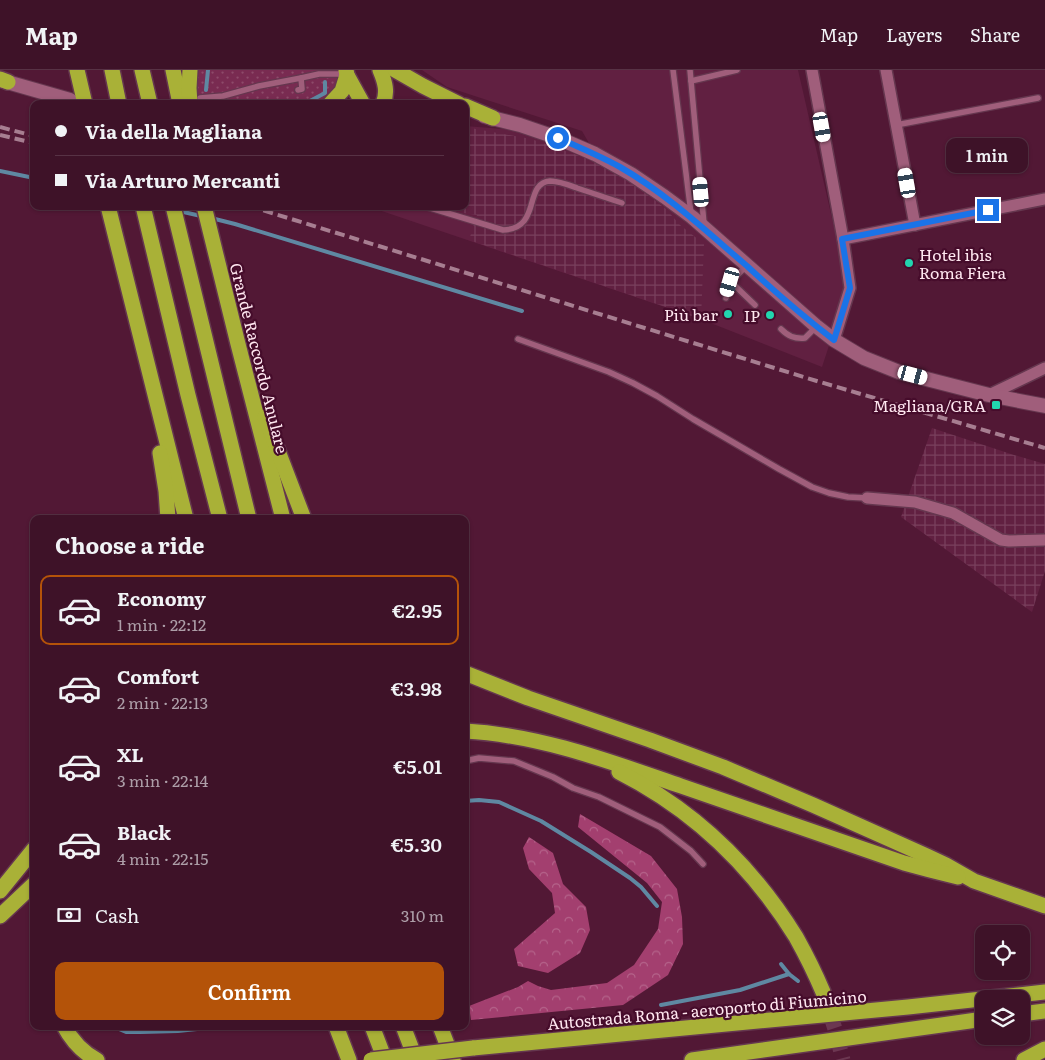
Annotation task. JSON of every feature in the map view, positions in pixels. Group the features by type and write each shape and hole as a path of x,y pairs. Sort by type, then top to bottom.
{"highway":[{"path":"112,70 119,100"},
{"path":"142,70 149,100"},
{"path":"173,70 188,97"},
{"path":"188,97 190,70"},
{"path":"380,70 385,82 386,92 384,100"},
{"path":"395,70 451,100"},
{"path":"334,100 342,91 345,72"},
{"path":"345,72 361,100"},
{"path":"79,77 84,100"},
{"path":"469,108 493,118"},
{"path":"109,210 185,515"},
{"path":"144,210 219,515"},
{"path":"173,210 248,515"},
{"name":"Grande Raccordo Anulare","path":"205,210 282,515"},
{"path":"122,265 163,470 168,515"},
{"path":"238,344 302,515"},
{"path":"469,675 521,696 650,740 730,770 927,856 974,881"},
{"path":"469,731 504,735 553,745 627,768 904,862 974,881 1045,906"},
{"path":"553,745 592,760 632,779 681,811 722,844 748,871 784,919 803,950 823,992"},
{"path":"0,892 30,854"},
{"path":"0,916 30,888"},
{"name":"Autostrada Roma - aeroporto di Fiumicino","path":"371,1060 473,1048 908,1007 1045,992"},
{"path":"1030,1013 1045,1011"},
{"path":"692,1060 975,1020"},
{"path":"66,1030 79,1048 97,1060"},
{"path":"337,1030 348,1060"},
{"path":"374,1030 385,1060"},
{"path":"405,1030 416,1060"},
{"path":"442,1030 454,1060"},
{"path":"1024,1060 1045,1049"}],"main road":[{"path":"3,81 70,100"},
{"path":"469,115 493,118 538,131 595,154 631,174 692,217 816,326 834,340 864,358 899,372 1045,406"}],"street":[{"path":"812,70 850,288 834,340"},
{"path":"886,70 915,225"},
{"path":"842,239 1045,199"},
{"path":"989,394 1045,368"},
{"path":"867,498 915,502 953,513 1001,540 1045,540"}],"lane":[{"path":"673,70 692,217"},
{"path":"690,70 705,229"},
{"path":"691,82 737,70"},
{"path":"188,97 223,96 276,82 319,74 340,74 345,72"},
{"path":"298,90 302,89 301,78"},
{"path":"896,125 1038,98"},
{"path":"437,210 503,230 517,228 530,211 537,189 548,182 559,182 622,203"},
{"path":"726,298 730,282 746,266"},
{"path":"730,282 755,305"},
{"path":"781,329 786,334 796,338 805,338 816,326"},
{"path":"518,338 610,372 633,383 812,487 848,497 867,498"},
{"path":"469,760 479,758 514,761 553,777 573,788 599,797 660,827 691,851 703,864"}],"shaded area":[{"path":"193,70 338,70 337,81 333,90 323,100 197,100"},
{"path":"422,70 798,70 848,288 822,367 703,320 379,210 469,210 469,126 516,130 601,164 582,131 447,87"},
{"path":"469,128 531,139 600,163 636,186 666,209 680,225 704,244 701,319 469,240 477,215 453,210 469,210"},
{"path":"932,428 1045,464 1045,571 1032,612 901,517"}],"green space":[{"path":"580,814 651,856 677,889 682,917 683,944 668,975 623,1005 471,1020 469,1006 518,987 528,981 551,990 607,983 634,965 658,929 662,902 647,883 578,827"},
{"path":"529,837 553,853 563,884 586,907 590,930 580,953 548,973 518,966 514,949 555,913 552,893 529,869 523,848"}],"waterway":[{"path":"206,90 208,70"},
{"path":"312,100 325,93 325,82"},
{"path":"0,171 30,177"},
{"path":"179,211 201,216"},
{"path":"211,218 522,311"},
{"path":"469,801 499,802 541,821 630,878 641,887 657,906"},
{"path":"781,964 798,981"},
{"path":"661,1005 740,990 789,974"},
{"path":"121,1030 126,1032 188,1030"}],"tunnel":[{"path":"823,992 843,1060"}],"railway":[{"path":"0,127 30,135"},
{"path":"0,135 30,142"},
{"path":"262,210 820,382 1045,448"}],"place":[{"name":"Hotel ibis Roma Fiera","path":"909,263"},
{"name":"Più bar","path":"728,314"},
{"name":"IP","path":"770,315"},
{"name":"Magliana/GRA","path":"996,405"}],"route":[{"path":"558,138 621,167 692,217 746,266 834,340 850,288 842,239 988,210"}]}
